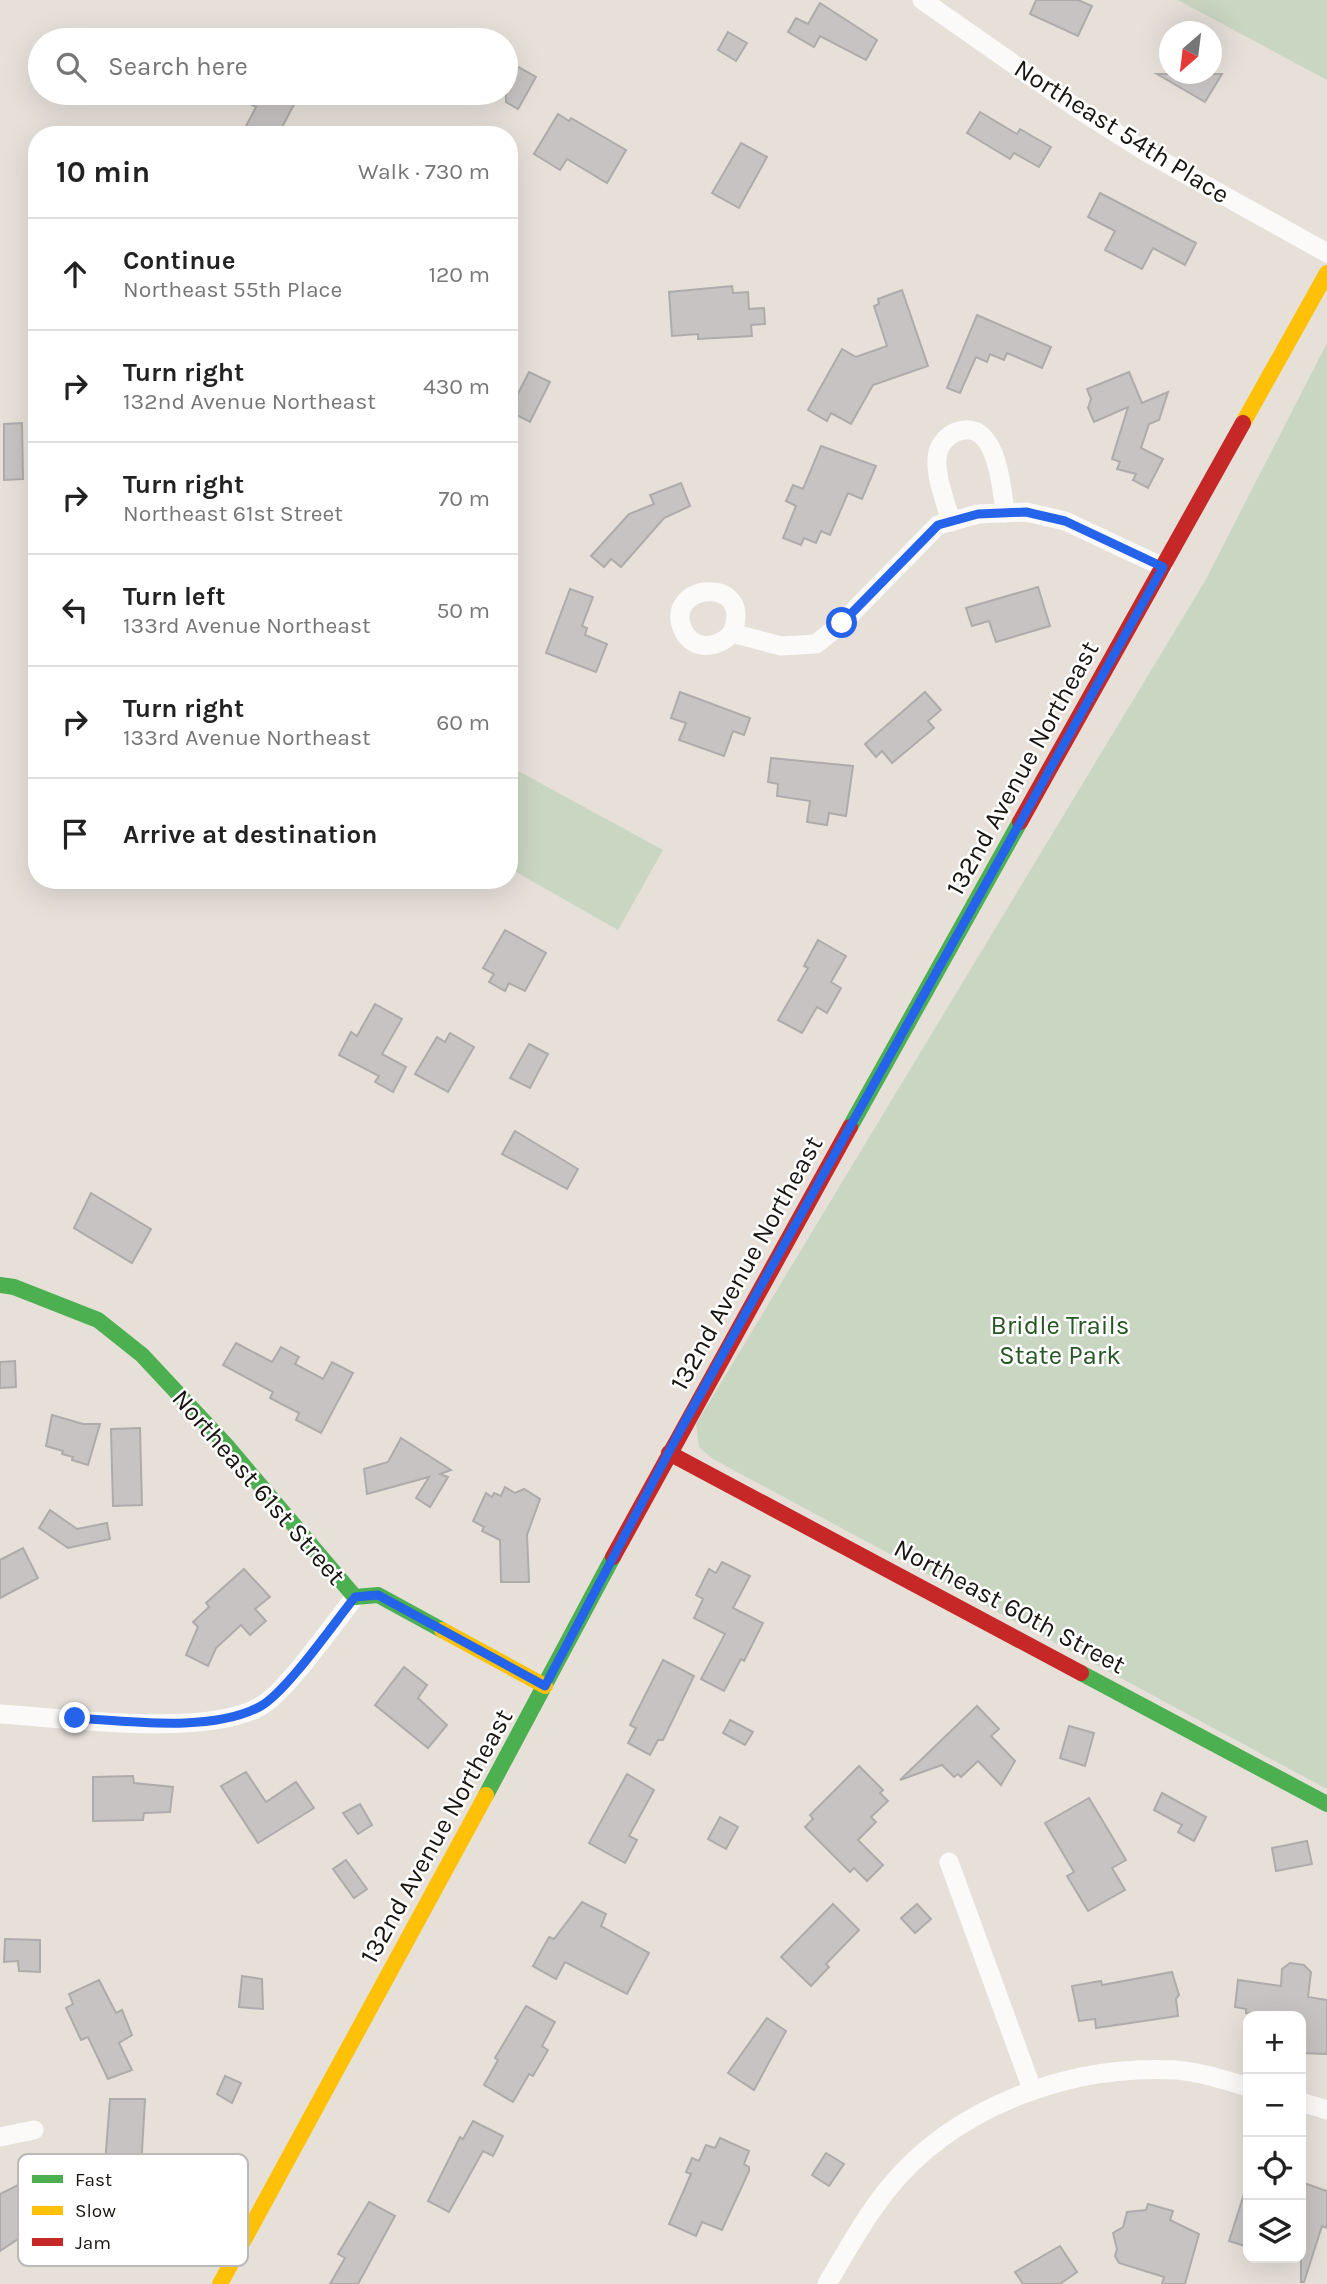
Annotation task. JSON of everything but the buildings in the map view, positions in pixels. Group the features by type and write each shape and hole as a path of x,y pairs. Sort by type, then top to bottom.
{"street":[{"name":"Northeast 54th Place","path":"922,0 1074,107 1146,152 1327,253"},
{"name":"132nd Avenue Northeast","path":"248,2232 669,1453 1327,273"},
{"path":"951,522 938,472 938,452 947,438 958,431 972,431 983,437 991,447 998,464 1005,513"},
{"path":"732,633 781,646 817,644 842,623 938,525 978,514 1026,512 1065,521 1163,567"},
{"name":"Northeast 61st Street","path":"0,1286 13,1287 98,1320 159,1373 355,1597 378,1595 545,1686"},
{"name":"Northeast 60th Street","path":"669,1453 1327,1804"},
{"path":"0,1714 189,1725 260,1707 277,1693 355,1597"},
{"path":"949,1862 1032,2089"},
{"path":"827,2284 856,2233 889,2188 948,2132 1032,2089 1118,2070 1178,2070 1243,2086"},
{"path":"1306,2104 1327,2110"},
{"path":"0,2137 34,2130"},
{"name":"132nd Avenue Northeast","path":"220,2284 230,2266"}],"green space":[{"path":"1178,0 1327,0 1327,80 1222,24 1222,21 1217,21"},
{"name":"Bridle Trails State Park","path":"1327,343 1327,1789 713,1459 699,1447 696,1424 1205,581"},
{"path":"518,771 663,850 618,930 518,873"}],"traffic: fast":[{"path":"850,1127 1020,822"},
{"path":"0,1285 14,1287 98,1320 142,1355 226,1445 355,1597 378,1595 442,1630"},
{"path":"486,1795 613,1557"},
{"path":"1081,1673 1327,1804"}],"traffic: slow":[{"path":"1243,423 1327,273"},
{"path":"442,1630 545,1686"},
{"path":"248,2233 486,1795"},
{"path":"220,2284 230,2266"}],"traffic: jam":[{"path":"1020,822 1243,423"},
{"path":"613,1557 850,1127"},
{"path":"669,1453 1081,1673"}],"route":[{"path":"75,1718 189,1725 260,1707 277,1693 355,1597 378,1595 545,1686 652,1489 681,1429 1163,567 1065,521 1026,512 978,514 938,525 842,623"}]}
